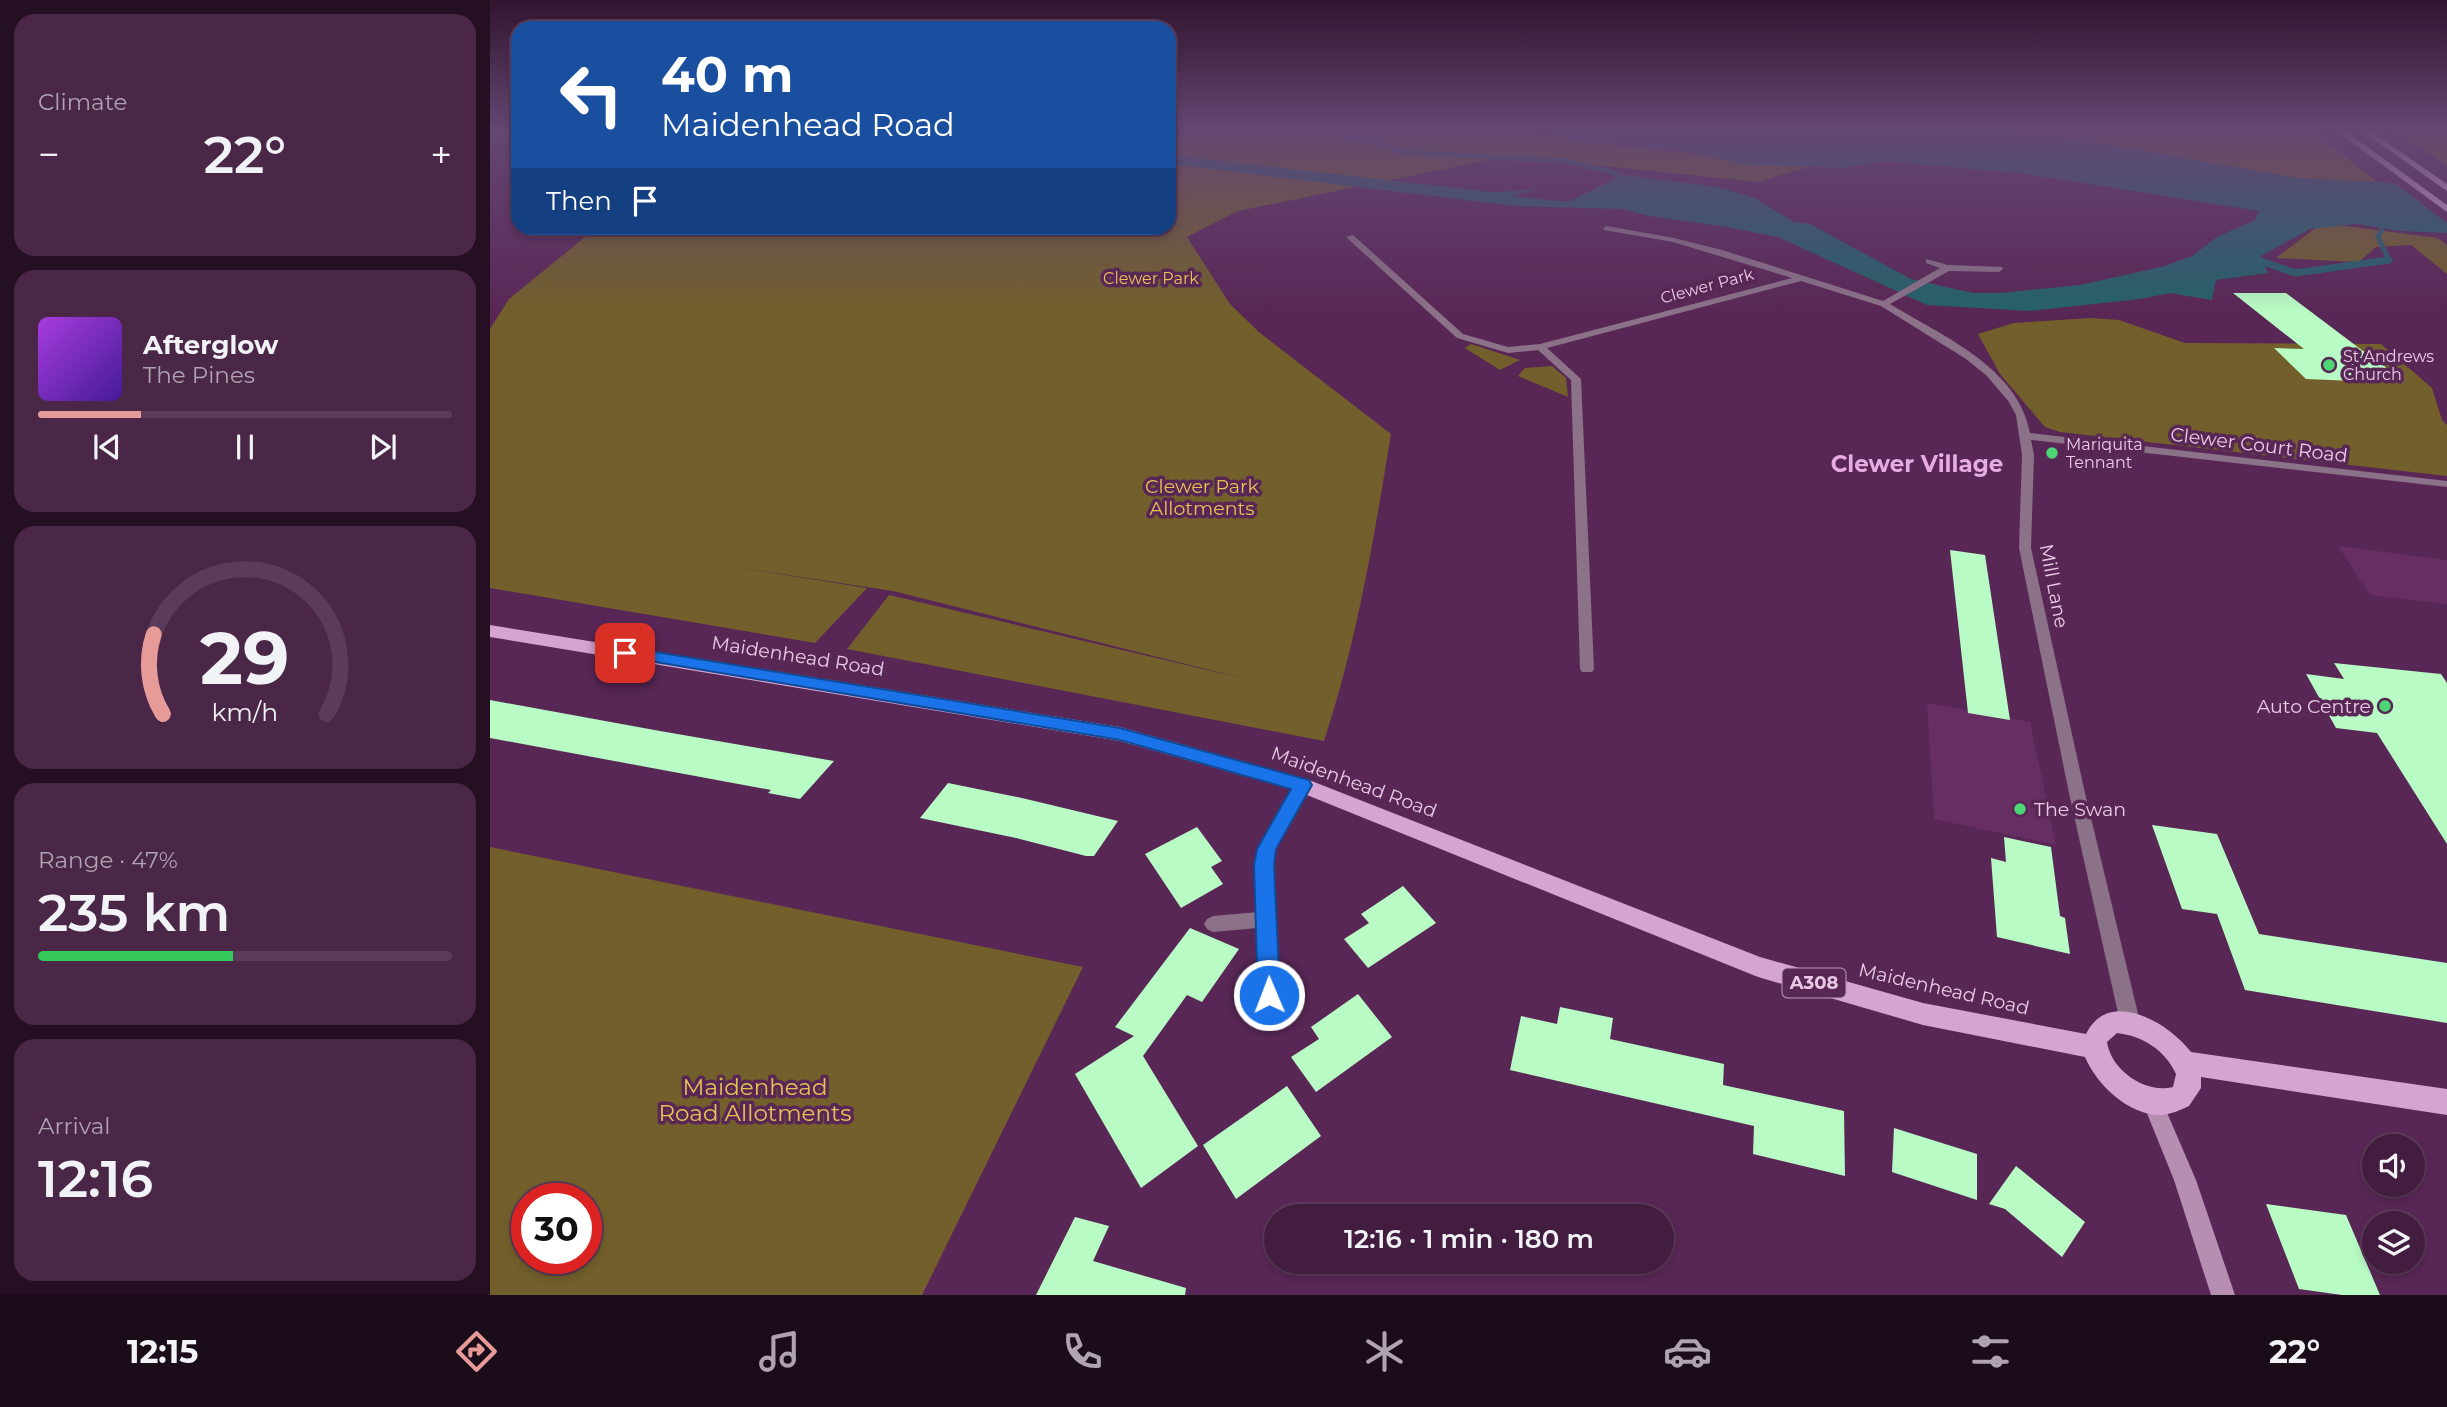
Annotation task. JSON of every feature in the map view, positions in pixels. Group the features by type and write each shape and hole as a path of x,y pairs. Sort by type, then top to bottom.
{"main road":[{"path":"2422,190 2447,209"},
{"name":"Maidenhead Road","path":"490,631 1120,734 1303,785 1758,967 1923,1014 2095,1047"},
{"path":"2115,1022 2130,1022 2161,1035 2185,1063 2189,1077 2184,1094 2174,1101 2152,1101 2135,1096 2113,1080 2102,1067 2095,1047 2097,1035 2104,1026 2115,1022"},
{"path":"2185,1063 2447,1102"}],"street":[{"name":"Mill Lane","path":"1606,228 1685,243 1884,304 1941,338 1991,374 2014,401 2026,436 2028,455 2025,548 2077,793 2130,1022"},
{"name":"Clewer Park","path":"1350,237 1460,336 1508,350 1540,347 1802,277"},
{"path":"1928,261 1947,268 1998,269"},
{"path":"1884,304 1947,268"},
{"path":"1540,347 1576,379 1587,669"},
{"name":"Clewer Court Road","path":"2026,436 2447,484"},
{"path":"1269,995 1264,865 1266,849 1303,785"},
{"path":"1213,924 1267,919"},
{"path":"2152,1101 2185,1180 2223,1295"}],"shaded area":[{"path":"1387,190 1534,190 1511,196 1568,202 1592,190 1730,190 1755,198 1794,222 1810,224 1911,279 1973,293 2080,285 2165,266 2192,256 2217,237 2255,220 2259,211 2130,190 2447,190 2447,233 2400,231 2356,224 2310,229 2261,256 2268,273 2216,280 2212,300 2170,293 2140,299 2029,311 1927,305 1778,237 1721,226 1650,216 1623,209 1515,206"},
{"path":"2338,546 2447,560 2447,604 2370,595"},
{"path":"1927,703 2030,722 2056,845 1934,819"}],"green space":[{"name":"Clewer Park Allotments","path":"1176,190 1339,190 1238,211 1187,237 1230,304 1260,333 1391,434 1355,627 1324,741 847,649 889,595 1250,680 893,591 729,566 867,588 815,643 490,588 490,329 509,299 587,235 1176,235"},
{"path":"2322,223 2438,238 2447,245 2447,274 2411,245 2376,247 2359,262 2276,258"},
{"path":"2090,318 2119,320 2185,343 2381,344 2432,388 2442,420 2447,425 2447,476 2060,432 2045,427 2000,374 1978,334 2014,323"},
{"path":"1471,344 1520,360 1500,370 1465,348"},
{"path":"1552,366 1566,378 1568,397 1518,376 1525,368"},
{"name":"Maidenhead Road Allotments","path":"490,847 1083,967 922,1295 490,1295"}],"pier":[{"path":"2405,190 2447,190 2447,223"}],"building":[{"path":"2233,293 2286,293 2363,351 2368,352 2404,383 2306,379 2274,348 2304,349"},
{"path":"1950,550 1985,555 2010,720 1968,713"},
{"name":"Auto Centre","path":"2334,663 2441,674 2447,683 2447,844 2377,733 2336,728 2306,674 2344,679"},
{"path":"490,700 834,761 800,799 768,793 771,790 490,738"},
{"path":"948,783 1118,821 1094,856 1086,856 920,818"},
{"path":"2152,825 2217,834 2259,934 2447,963 2447,1023 2245,990 2217,914 2182,909"},
{"path":"1197,827 1222,861 1211,867 1223,884 1181,908 1145,854"},
{"path":"2004,837 2051,847 2060,916 2065,918 2070,954 1997,937 1991,858 2006,862"},
{"path":"1403,886 1436,923 1368,968 1344,939 1369,923 1361,914"},
{"path":"1190,928 1239,949 1202,1002 1187,995 1143,1056 1198,1146 1141,1188 1075,1074 1134,1036 1115,1027"},
{"path":"1358,994 1392,1037 1316,1092 1291,1057 1319,1039 1311,1027"},
{"path":"1560,1007 1613,1018 1610,1039 1724,1064 1723,1085 1844,1111 1845,1176 1753,1154 1754,1126 1510,1070 1521,1016 1557,1024"},
{"path":"1287,1086 1321,1136 1236,1199 1203,1145"},
{"path":"1894,1128 1977,1154 1977,1200 1892,1172"},
{"path":"2016,1166 2085,1222 2062,1257 2005,1209 1989,1204"},
{"path":"2266,1204 2346,1215 2362,1253 2362,1274 2371,1274 2380,1295 2342,1295 2299,1289"},
{"path":"1075,1217 1109,1226 1093,1261 1186,1288 1185,1295 1036,1295"}],"waterway":[{"path":"2389,221 2385,222 2378,237 2389,260"},
{"path":"2251,257 2263,261"},
{"path":"2258,260 2295,273 2389,260"},
{"path":"2379,261 2389,260"}],"place":[{"name":"St Andrews Church","path":"2329,365"},
{"name":"Mariquita Tennant","path":"2052,453"},
{"name":"Auto Centre","path":"2385,706"},
{"name":"The Swan","path":"2020,809"}],"district":[{"name":"Clewer Village","path":"1917,464"}],"route":[{"path":"625,653 1120,734 1303,785 1266,849 1264,865 1269,995"}]}
